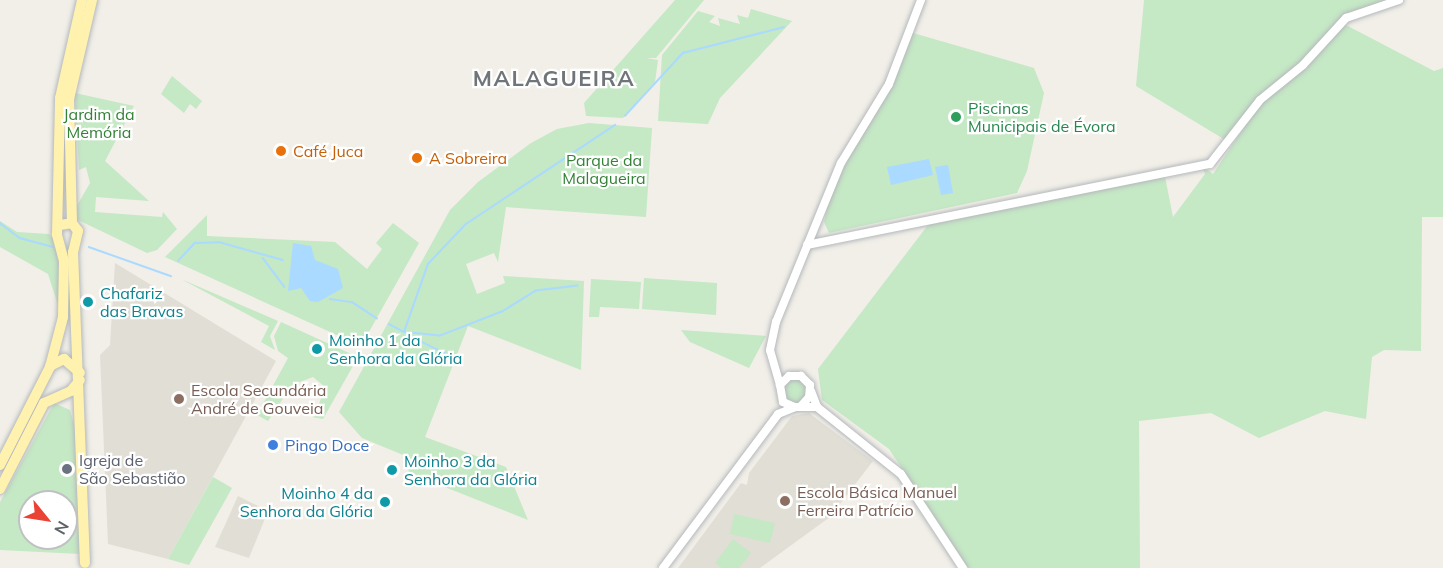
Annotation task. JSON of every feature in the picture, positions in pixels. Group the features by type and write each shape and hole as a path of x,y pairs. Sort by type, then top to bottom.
{"main road":[{"path":"0,465 49,370 66,289 60,240 60,98 82,0"},
{"path":"86,562 75,240 78,231 72,223 69,99 92,0"},
{"path":"60,225 72,223"},
{"path":"60,240 75,240"},
{"path":"49,370 64,359 80,376"},
{"path":"49,370 51,387 62,393 82,415"},
{"path":"0,489 44,403 62,393 80,376"}],"street":[{"path":"663,568 778,414 780,385 773,369 770,350 776,322 841,163 889,84 921,0"},
{"path":"807,245 1210,164 1260,100 1303,65 1346,18 1399,0"},
{"path":"773,369 789,376 801,376 811,391 817,407 901,474 963,568"},
{"path":"780,385 789,376"},
{"path":"778,414 798,406 811,391"},
{"path":"780,397 798,406 817,407"}],"shaded area":[{"name":"Escola Secundária André de Gouveia","path":"115,263 276,361 168,559 108,544 100,355 110,345"},
{"name":"Escola Básica Manuel Ferreira Patrício","path":"809,413 873,461 830,517 760,568 678,568 741,483 747,485 749,473 792,416"},
{"path":"238,496 268,511 249,558 215,547"}],"green space":[{"path":"675,0 704,0 656,58 646,58 658,60 655,82 623,118 586,116 584,103"},
{"path":"1144,0 1393,0 1337,21 1311,54 1256,101 1227,141 1136,86"},
{"path":"751,9 792,21 720,98 708,124 658,121 662,55 698,11 715,16 709,22 720,26 718,18 740,24 737,15 748,18"},
{"path":"1344,24 1434,71 1443,68 1443,217 1422,217 1421,351 1384,350 1372,357 1366,419 1325,411 1259,438 1211,413 1139,421 1140,568 968,568 889,449 822,400 818,369 928,225 1205,168 1213,174 1259,105","holes":["1203,169 1205,174 1173,217 1165,177"]},
{"name":"Piscinas Municipais de Évora","path":"913,33 1034,68 1044,93 1027,171 1017,193 829,233 824,222 828,204 845,163 892,87"},
{"path":"172,76 202,101 196,109 190,104 184,113 161,94"},
{"name":"Jardim da Memória","path":"75,93 134,106 105,161 149,201 96,197 95,212 162,217 163,212 177,229 157,250 147,253 76,219 75,209 90,183 86,167 79,170"},
{"name":"Parque da Malagueira","path":"589,123 652,128 646,217 506,207 498,262 494,253 466,264 477,294 505,283 503,276 584,281 581,370 468,326 425,437 506,467 528,520 412,474 409,479 408,457 362,438 339,412 450,210 478,182 531,143 557,129"},
{"path":"207,215 207,236 335,242 367,269 382,249 376,243 393,223 419,243 361,346 165,257"},
{"path":"0,221 17,232 49,234 58,245 62,262 58,305 48,274 0,247"},
{"path":"644,278 717,283 716,315 642,309"},
{"path":"181,279 278,321 270,336 275,350 261,342 269,326"},
{"path":"591,279 641,282 639,309 600,307 599,317 589,317"},
{"path":"281,322 358,357 323,419 312,417 325,411 319,404 325,387 313,377 292,385 268,421 257,415 288,358 278,351 274,336"},
{"path":"681,330 766,336 749,368 690,342"},
{"path":"795,379 803,383 807,391 803,399 795,403 787,399 783,391 787,383"},
{"path":"54,403 70,410 75,428 77,490 18,490 18,550 78,550 78,504 80,554 0,550 0,502"},
{"path":"213,477 232,488 189,565 168,559"},
{"path":"734,514 775,523 770,543 730,534"},
{"path":"733,539 751,553 739,568 722,568 715,563"}],"water":[{"path":"929,159 933,175 891,185 887,167"},
{"path":"948,165 953,193 941,195 935,167"},
{"path":"293,243 311,246 315,260 338,269 343,288 318,302 310,301 301,288 288,291"}],"waterway":[{"path":"625,116 683,53 784,27"},
{"path":"578,286 536,291 502,312 440,336 404,332 428,264 466,224 615,125"},
{"path":"0,223 20,238 53,247"},
{"path":"178,261 195,243 219,242 283,260"},
{"path":"89,247 171,276"},
{"path":"263,258 285,287"},
{"path":"330,299 352,302 377,318"},
{"path":"389,324 404,332"},
{"path":"408,335 455,358"}],"place":[{"name":"Piscinas Municipais de Évora","path":"956,117"},
{"name":"Café Juca","path":"281,151"},
{"name":"A Sobreira","path":"417,158"},
{"name":"Chafariz das Bravas","path":"88,302"},
{"name":"Moinho 1 da Senhora da Glória","path":"317,349"},
{"name":"Escola Secundária André de Gouveia","path":"179,399"},
{"name":"Pingo Doce","path":"273,445"},
{"name":"Igreja de São Sebastião","path":"67,469"},
{"name":"Moinho 3 da Senhora da Glória","path":"392,470"},
{"name":"Escola Básica Manuel Ferreira Patrício","path":"785,501"},
{"name":"Moinho 4 da Senhora da Glória","path":"385,502"}],"district":[{"name":"MALAGUEIRA","path":"554,79"}]}
